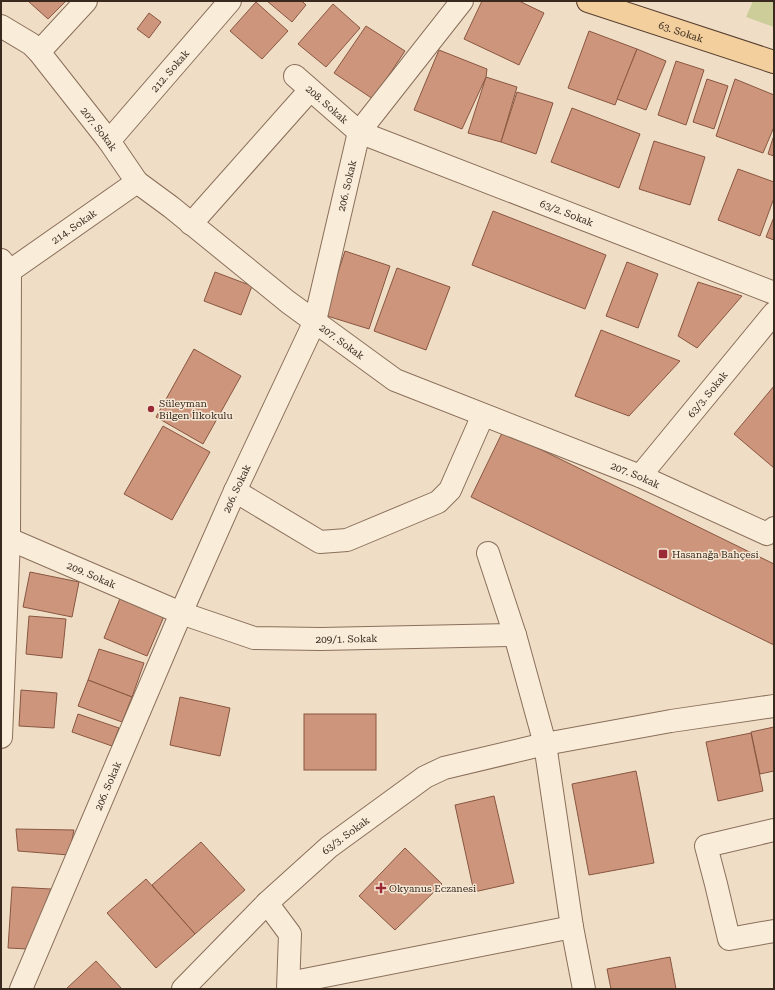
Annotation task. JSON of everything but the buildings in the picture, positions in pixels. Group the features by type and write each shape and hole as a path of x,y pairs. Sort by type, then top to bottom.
{"main road":[{"name":"63. Sokak","path":"588,1 774,62"}],"street":[{"path":"39,52 86,1"},
{"name":"212. Sokak","path":"109,141 230,1"},
{"name":"206. Sokak","path":"21,989 181,613 235,491 315,321 359,132 462,1"},
{"name":"207. Sokak","path":"1,26 31,44 39,52 109,141 137,182 288,302 395,380 640,476 771,531"},
{"name":"208. Sokak","path":"191,224 303,83 359,132"},
{"name":"63/2. Sokak","path":"359,132 774,293"},
{"name":"214. Sokak","path":"5,265 137,182"},
{"path":"1,737 5,539 5,265"},
{"name":"63/3. Sokak","path":"640,476 774,312"},
{"path":"235,491 320,542 347,540 438,502 450,490 484,414"},
{"name":"209. Sokak","path":"5,539 181,613"},
{"path":"488,553 515,635 545,744 572,928 584,989"},
{"name":"209/1. Sokak","path":"181,613 254,638 321,639 515,635"},
{"name":"63/3. Sokak","path":"183,989 267,903 329,847 425,777 444,768 545,744 671,721 774,706"},
{"path":"774,830 706,846 729,939 774,931"},
{"path":"267,903 290,934 289,986 572,928"}],"green space":[{"path":"753,1 774,1 774,27 746,17"}],"place":[{"name":"Süleyman Bilgen İlkokulu","path":"151,409"},
{"name":"Hasanağa Bahçesi","path":"663,554"},
{"name":"Okyanus Eczanesi","path":"381,888"}]}
